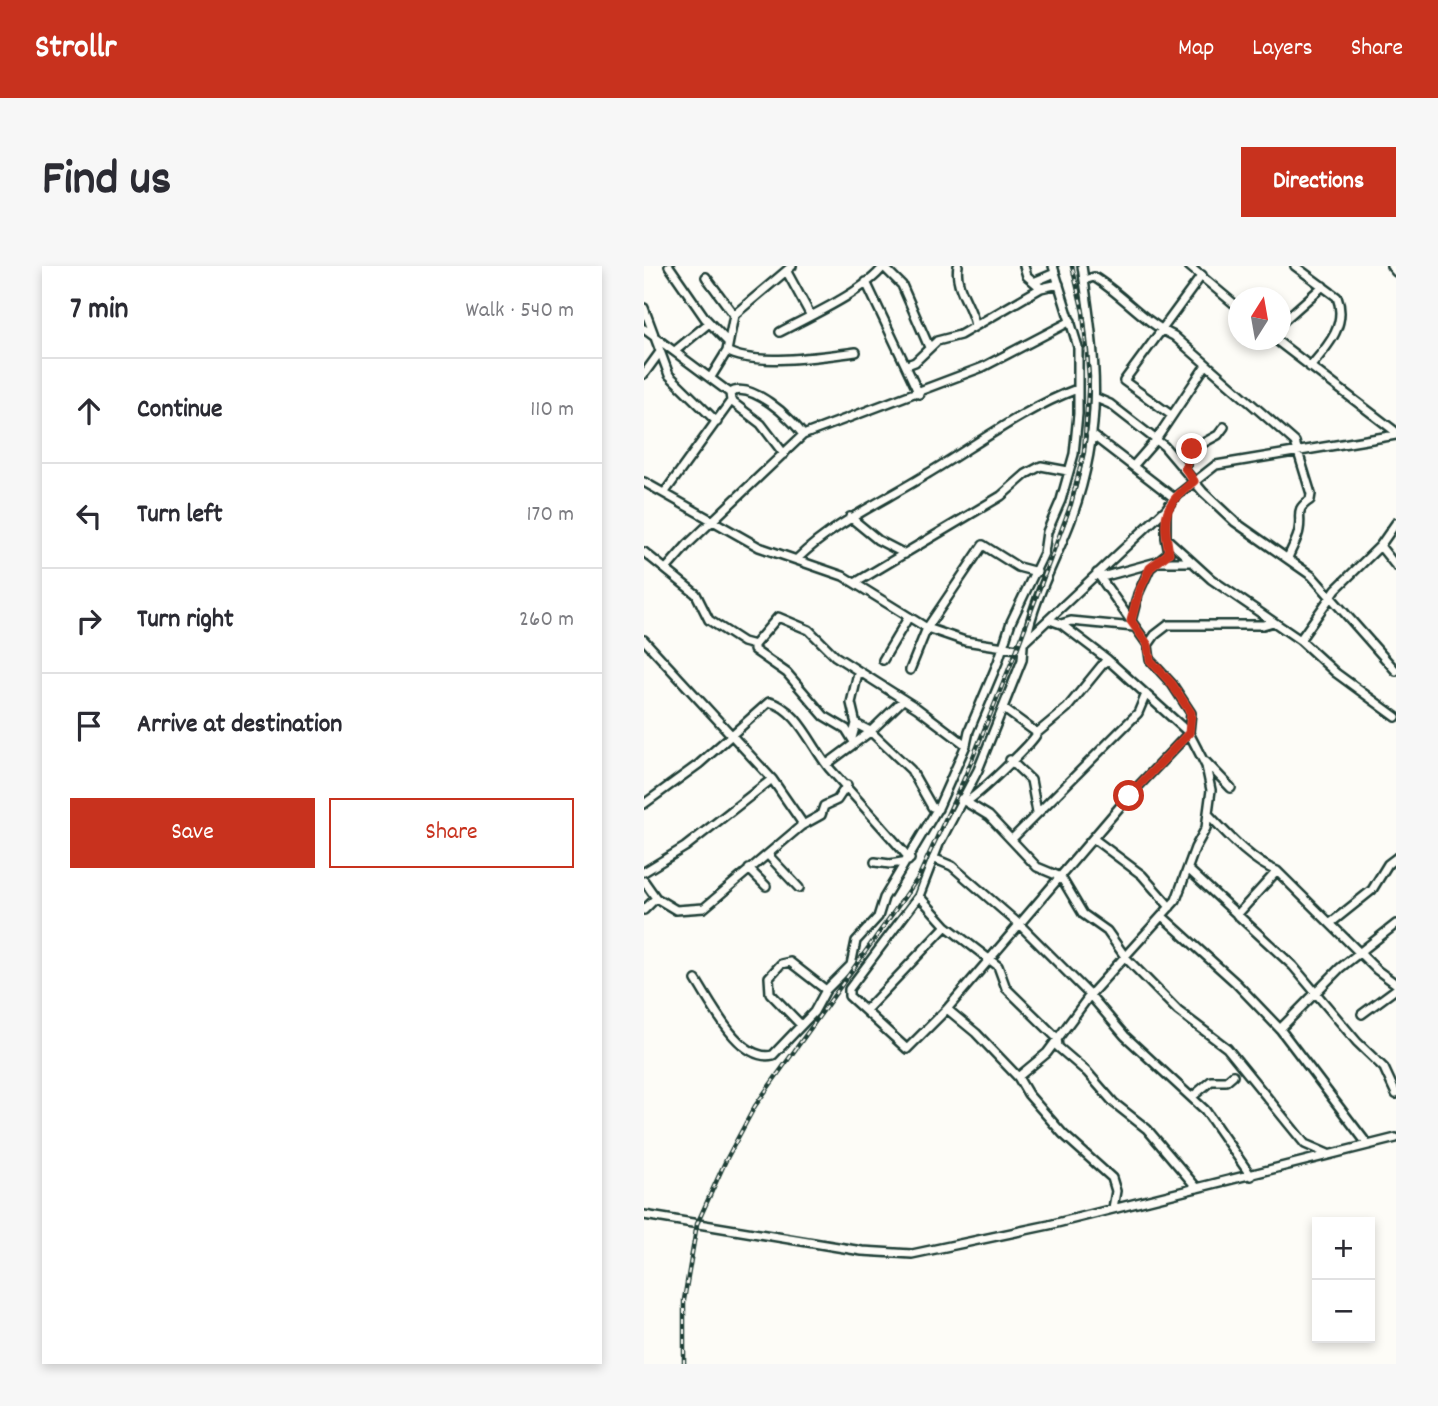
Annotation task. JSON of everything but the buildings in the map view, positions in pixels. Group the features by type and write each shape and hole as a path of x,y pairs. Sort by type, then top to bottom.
{"street":[{"path":"669,266 709,323 729,342"},
{"path":"780,332 866,282 883,266 902,285 929,347"},
{"path":"958,266 958,285 973,311 975,325"},
{"path":"1024,266 1027,276 1038,285 1059,284"},
{"path":"1082,266 1093,333 1096,398 1088,467 1082,488 1038,598 1022,660 1004,709 964,798 933,858 919,897 849,989 849,996 907,1049 947,1009 1129,796 1189,733 1191,713 1172,684 1150,660 1148,645 1099,575"},
{"path":"1189,266 1228,298"},
{"path":"1295,266 1324,286 1337,297 1340,304 1339,326 1331,343 1310,367"},
{"path":"1391,266 1396,272"},
{"path":"711,377 727,351 734,315 790,269 811,316"},
{"path":"696,979 722,1021 743,1045 757,1055 774,1055 814,1012 826,990 851,964 856,941 872,926 884,898 937,809 966,745 1021,597 1037,572 1074,454 1078,414 1078,347 1054,270 1038,285 960,335 937,341 915,362 907,365"},
{"path":"1171,415 1124,381 1159,329 1202,275"},
{"path":"706,276 734,315"},
{"path":"1084,281 1094,277 1101,281 1159,329 1174,336 1295,442 1311,494 1298,512 1299,532 1288,558"},
{"path":"866,282 919,394"},
{"path":"1291,314 1324,286"},
{"path":"644,308 669,375 680,389 717,422"},
{"path":"666,569 803,435 984,368 1071,321"},
{"path":"676,351 709,323"},
{"path":"644,329 656,335 711,377 761,424 784,454"},
{"path":"1289,350 1396,434"},
{"path":"727,351 735,356 762,359 856,352"},
{"path":"644,374 660,352"},
{"path":"1133,465 1155,442 1206,365"},
{"path":"665,492 717,422 736,389 748,390 794,421 803,435"},
{"path":"797,559 850,517 912,484 1047,400 1077,389"},
{"path":"1096,398 1110,404 1185,468 1194,481 1236,522 1288,558 1331,596 1395,669"},
{"path":"1185,468 1192,449 1218,435 1224,427"},
{"path":"1091,434 1174,498"},
{"path":"644,482 759,547 797,559 855,583 927,628 965,641 1017,649 1099,575 1174,498 1216,465 1367,442 1396,434"},
{"path":"855,583 1002,496 1026,474 1041,466 1068,471"},
{"path":"1133,624 1138,594 1157,562 1169,553 1166,509"},
{"path":"850,517 878,540 905,554"},
{"path":"1300,640 1331,596 1380,546 1396,523"},
{"path":"1166,538 1191,562 1300,640 1336,673 1396,717"},
{"path":"910,670 927,628 983,545 1018,568 1037,572"},
{"path":"1380,546 1396,566"},
{"path":"644,552 696,594 709,620 743,642 754,645"},
{"path":"1099,575 1157,562 1191,562"},
{"path":"854,742 846,729 824,716 787,673 754,650 754,645 775,618 783,618 809,630 835,656 858,673 899,697 966,745"},
{"path":"883,660 908,618"},
{"path":"1018,1077 1031,1069 1090,995 1170,907 1189,870 1209,815 1209,778 1189,733 1107,659 1061,624 1050,621"},
{"path":"1061,624 1071,621 1133,624"},
{"path":"1148,645 1155,635 1168,625 1264,625 1273,622"},
{"path":"644,640 711,716 772,779 801,821 800,827"},
{"path":"964,798 979,794 1010,760 1035,740 1037,733 1068,708 1107,659"},
{"path":"854,742 851,735 856,724 851,704 858,673"},
{"path":"1012,839 1138,713 1146,694"},
{"path":"827,764 893,712 899,697"},
{"path":"644,804 664,792 733,736 769,702 777,704 803,730 827,764 909,860"},
{"path":"1004,709 1037,733"},
{"path":"856,724 871,731 911,770 918,788 930,800 932,807 937,809"},
{"path":"955,739 969,731"},
{"path":"1201,756 1231,788"},
{"path":"1010,760 1031,780 1037,812"},
{"path":"644,872 685,847 772,779"},
{"path":"644,881 656,898 676,910 704,908 800,827 821,815 824,806 837,800 847,785"},
{"path":"964,798 1012,839 1037,867 1061,877 1083,914 1107,931 1126,958 1178,1011 1227,1048 1305,1144 1328,1154"},
{"path":"1209,815 1231,838 1266,867 1277,871 1396,986 1362,1014"},
{"path":"1094,839 1142,875 1170,907"},
{"path":"768,855 799,888"},
{"path":"933,858 952,866 1020,925 1090,995 1125,1036 1205,1110 1251,1176"},
{"path":"1332,922 1372,890 1388,864 1396,858"},
{"path":"875,862 890,864 909,860"},
{"path":"749,869 765,886"},
{"path":"1189,870 1293,966 1384,1068 1396,1094"},
{"path":"1237,915 1277,871"},
{"path":"919,897 946,926 988,961 998,966 1006,988 1057,1038 1058,1047 1087,1072 1114,1103 1147,1129 1197,1188"},
{"path":"644,910 656,898"},
{"path":"1162,916 1236,983 1280,1029 1368,1145"},
{"path":"1280,1029 1340,968 1396,924"},
{"path":"866,1010 946,926"},
{"path":"801,1025 770,993 769,977 781,964 790,962 826,990"},
{"path":"947,1009 976,1033 1018,1077 1028,1094 1063,1134 1112,1178 1116,1191 1114,1208"},
{"path":"1192,1097 1211,1081 1226,1081 1233,1075"},
{"path":"644,1215 891,1255 942,1249 1251,1176 1396,1138"}],"railway":[{"path":"684,1364 684,1300 697,1224 726,1160 755,1106 918,878 964,779 1017,649 1071,504 1084,452 1089,377 1083,312 1072,266"}],"route":[{"path":"1129,796 1189,733 1191,713 1182,704 1172,684 1150,660 1148,645 1131,621 1138,594 1150,568 1169,553 1166,509 1174,498 1194,481 1185,468 1192,449"}]}
